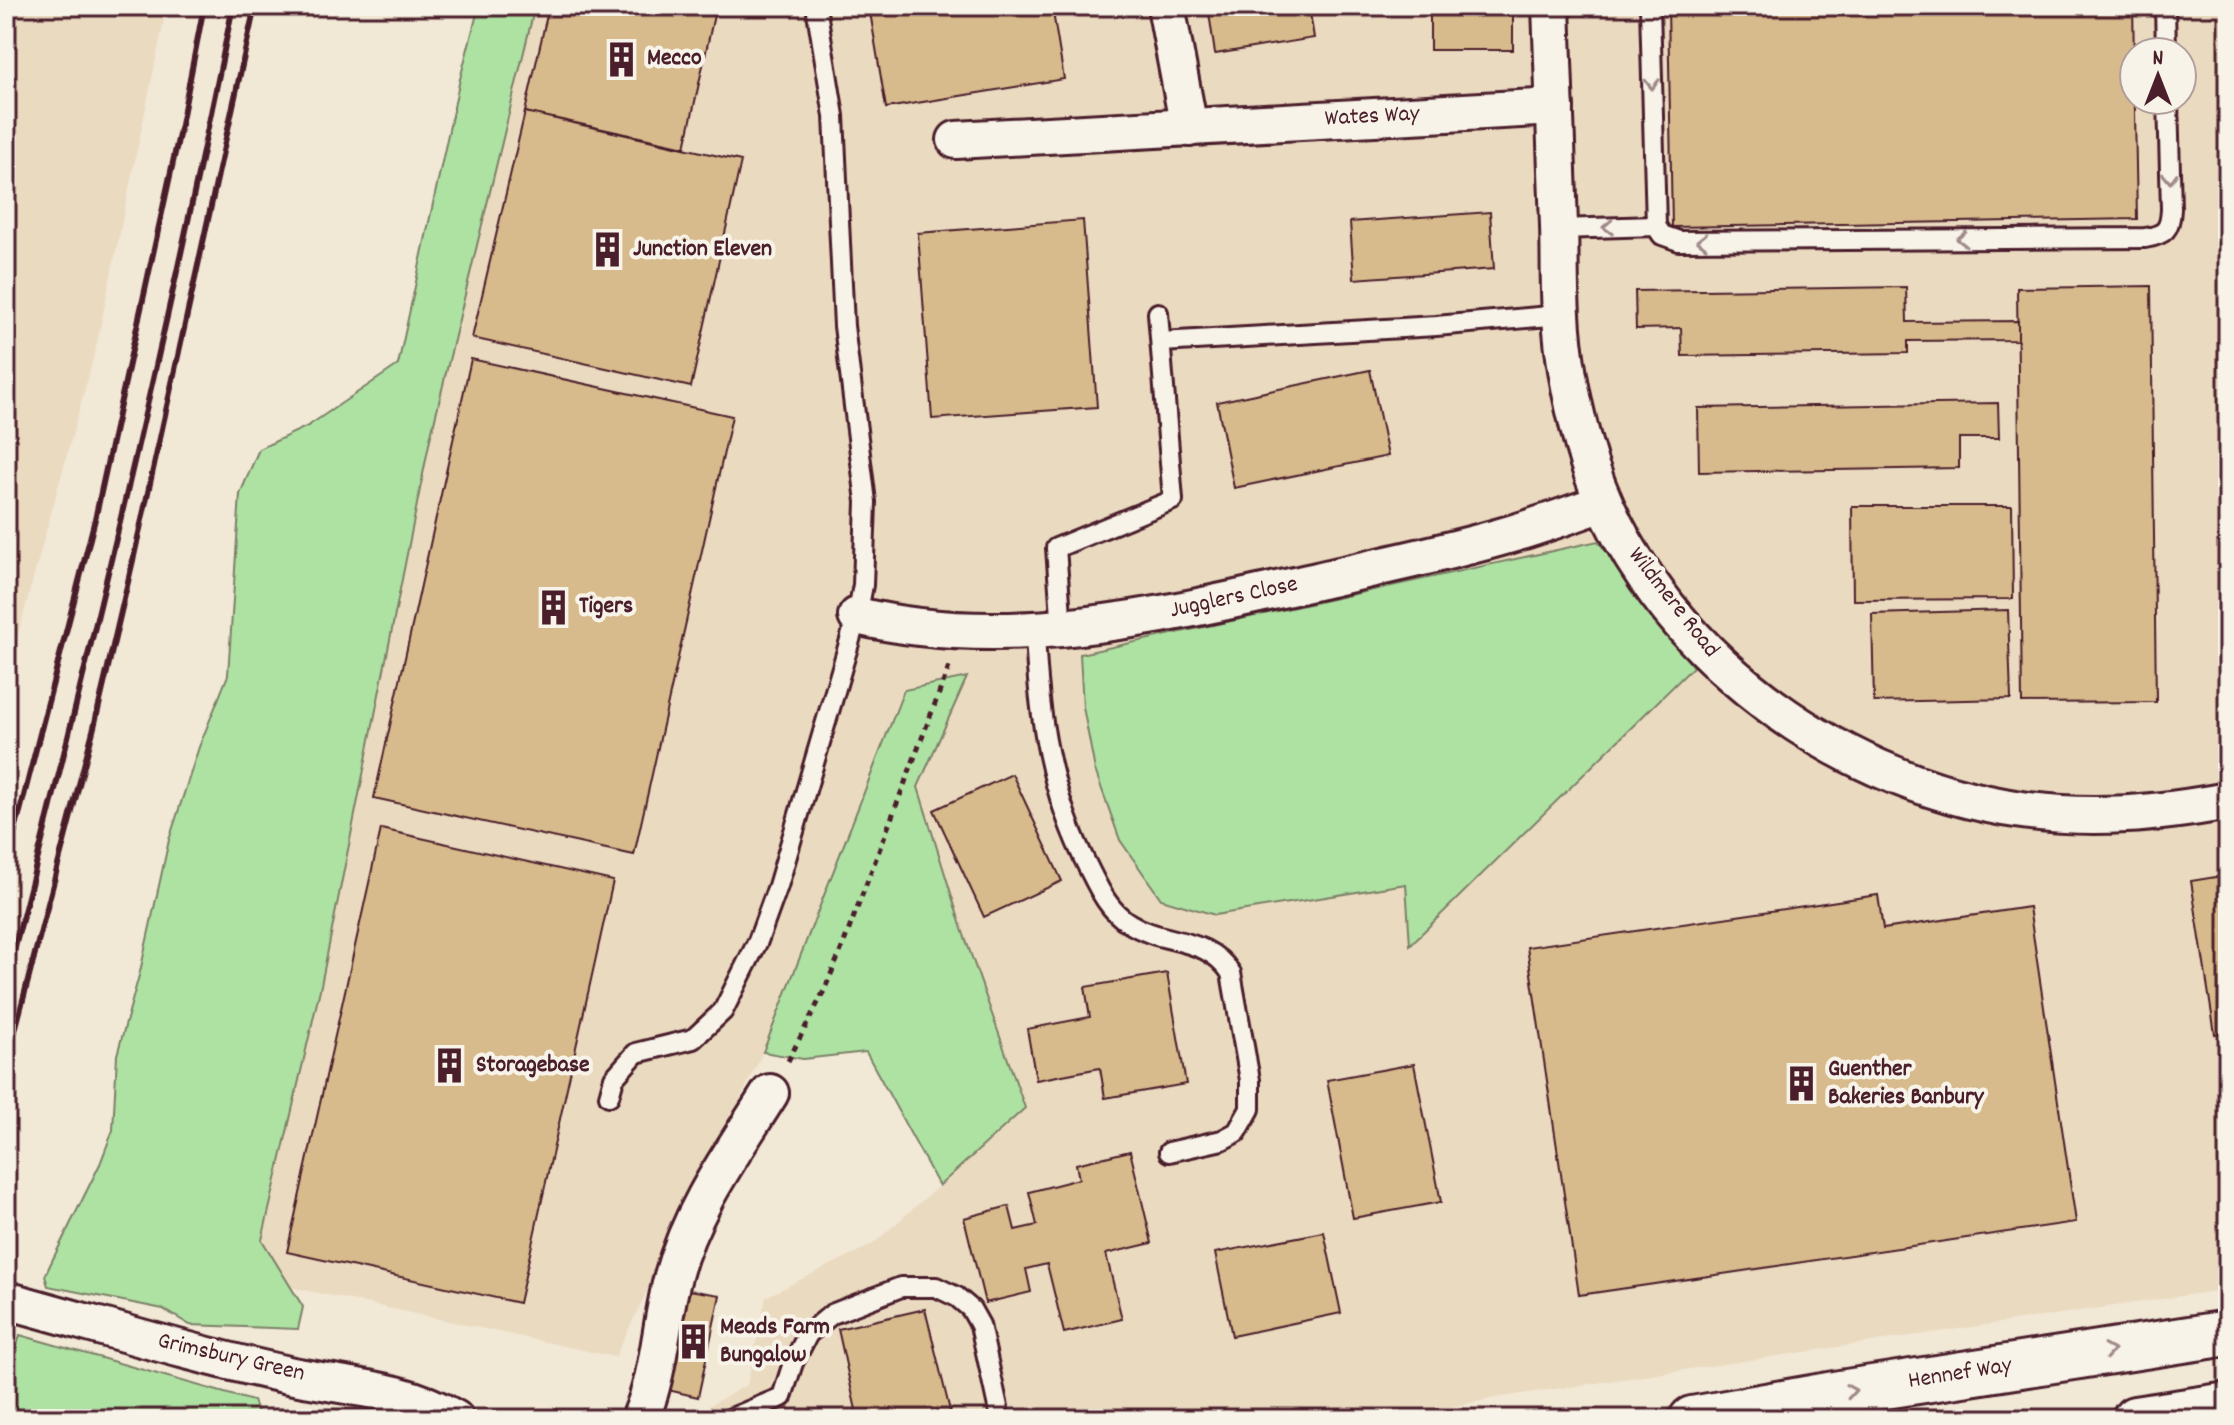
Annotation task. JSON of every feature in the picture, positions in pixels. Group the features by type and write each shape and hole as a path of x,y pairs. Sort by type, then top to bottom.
{"highway":[{"name":"Hennef Way","path":"1692,1419 2228,1333"},
{"path":"2135,1419 2228,1405"}],"street":[{"path":"1166,6 1189,128"},
{"name":"Wildmere Road","path":"1551,6 1561,315 1568,378 1583,444 1603,503 1655,589 1686,628 1727,671 1788,718 1833,746 1893,775 1966,798 2022,810 2086,815 2141,815 2228,801"},
{"name":"Wates Way","path":"956,140 1555,107"},
{"name":"Jugglers Close","path":"857,616 898,625 961,632 1048,630 1172,611 1472,545 1603,503"},
{"path":"640,1419 659,1359 672,1278 691,1224 770,1093"},
{"name":"Grimsbury Green","path":"6,1300 286,1375 353,1384 403,1397 455,1419"}],"lane":[{"path":"609,1096 614,1078 636,1053 693,1039 723,1011 758,941 778,886 857,616 863,585 866,502 844,326 834,116 816,6"},
{"path":"1650,6 1656,226 1662,235 1679,241 2145,238 2161,235 2170,226 2168,116"},
{"path":"2165,6 2166,36"},
{"path":"1559,229 1656,226"},
{"path":"1158,313 1173,500 1056,548 1048,630 1037,677 1049,764 1076,846 1100,891 1128,923 1171,941 1210,950 1222,959 1231,973 1250,1080 1250,1109 1237,1132 1222,1140 1169,1152"},
{"path":"1161,342 1436,326 1561,315"},
{"path":"729,1419 782,1397 793,1363 808,1334 832,1314 901,1287 936,1287 957,1297 971,1309 980,1325 998,1407"}],"path":[{"path":"770,1093 801,1039 840,953 961,632"}],"shaded area":[{"path":"6,6 167,6 95,352 6,678"},
{"path":"488,6 2228,6 2228,1289 1501,1397 1388,1419 686,1419 747,1385 766,1297 873,1244 957,1170 962,929 918,787 967,678 904,690 763,1052 615,1357 225,1273","holes":["1080,654 1692,667 1410,943 1406,884 1095,770 1083,707"]}],"green space":[{"path":"479,6 535,6 430,439 321,985 262,1240 303,1307 298,1329 190,1325 163,1309 48,1286 45,1276 100,1164 113,1130 117,1055 140,972 169,840 199,747 228,675 240,494 259,449 308,426 398,365 460,79"},
{"path":"1598,541 1693,667 1410,945 1406,884 1215,915 1161,899 1120,840 1095,770 1083,707 1080,654"},
{"path":"967,677 918,787 962,929 1025,1108 939,1186 866,1052 803,1059 763,1052 904,690"},
{"path":"20,1335 253,1401 260,1419 6,1419 6,1383"}],"building":[{"name":"Mecco","path":"549,6 716,6 685,147 525,112"},
{"path":"869,6 1052,6 1064,79 886,108"},
{"path":"1208,6 1309,6 1314,38 1215,54"},
{"path":"1430,6 1513,6 1513,50 1430,50"},
{"path":"1668,6 2133,6 2134,36 2118,36 2118,116 2135,116 2137,219 1672,227"},
{"name":"Junction Eleven","path":"525,112 741,161 691,387 472,338"},
{"path":"1490,212 1494,269 1354,279 1350,222"},
{"path":"1083,220 1097,407 932,419 918,233"},
{"path":"2151,286 2156,702 2022,703 2017,288"},
{"path":"1906,287 1907,322 2018,321 2018,340 1908,341 1908,353 1682,356 1681,328 1636,329 1635,291"},
{"name":"Tigers","path":"471,359 732,416 634,855 374,798"},
{"path":"1370,370 1388,456 1234,488 1217,402"},
{"path":"1998,403 1999,438 1959,438 1959,468 1699,472 1698,408"},
{"path":"1852,506 2012,506 2013,599 1853,600"},
{"path":"2008,610 2011,699 1874,702 1872,614"},
{"path":"1012,774 1062,881 984,917 934,810"},
{"name":"Storagebase","path":"381,829 613,881 519,1303 287,1252"},
{"path":"2228,875 2228,1032 2215,1034 2191,881"},
{"name":"Guenther Bakeries Banbury","path":"1878,895 1883,929 2029,907 2076,1222 1579,1295 1527,947"},
{"path":"1167,973 1186,1084 1105,1098 1100,1068 1036,1080 1027,1029 1090,1017 1085,987"},
{"path":"2228,1050 2228,1117 2219,1051"},
{"path":"1414,1064 1441,1202 1353,1218 1327,1080"},
{"path":"1130,1151 1152,1243 1106,1254 1122,1319 1064,1333 1047,1264 1026,1269 1031,1292 985,1303 964,1218 1009,1206 1015,1230 1037,1225 1029,1192 1079,1179 1076,1164"},
{"path":"1324,1232 1341,1313 1232,1336 1215,1253"},
{"name":"Meads Farm Bungalow","path":"689,1290 720,1295 698,1397 668,1390"},
{"path":"925,1309 952,1419 858,1419 838,1329"}],"railway":[{"path":"6,866 96,515 204,6"},
{"path":"6,982 126,496 182,251 233,6"},
{"path":"6,1065 94,727 255,6"}],"place":[{"name":"Mecco","path":"621,59"},
{"name":"Junction Eleven","path":"607,250"},
{"name":"Tigers","path":"553,607"},
{"name":"Storagebase","path":"450,1066"},
{"name":"Guenther Bakeries Banbury","path":"1802,1084"},
{"name":"Meads Farm Bungalow","path":"694,1342"}]}
